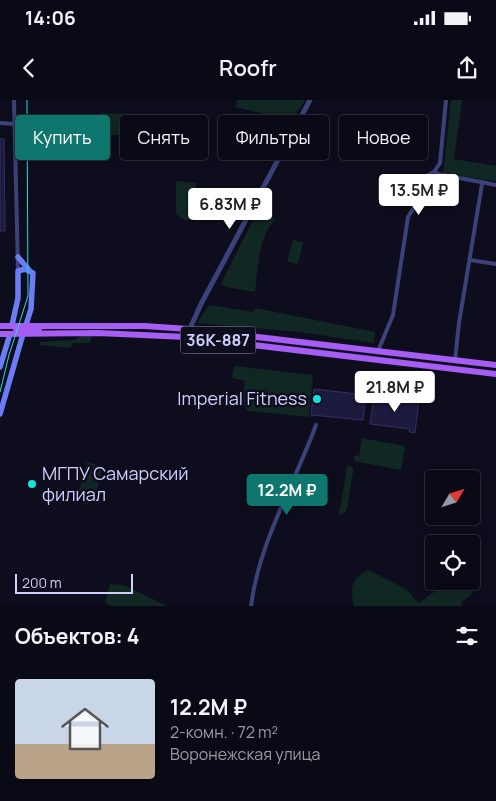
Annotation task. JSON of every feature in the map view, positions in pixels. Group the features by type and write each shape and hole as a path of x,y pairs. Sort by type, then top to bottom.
{"main road":[{"path":"0,414 31,309 33,274 18,258"},
{"path":"0,367 18,298 18,271 23,269 29,270"},
{"name":"36К-887","path":"0,326 11,329"},
{"name":"36К-887","path":"0,334 11,329"},
{"name":"36К-887","path":"24,329 186,337 432,362 455,360 496,365"},
{"name":"36К-887","path":"0,330 98,329 188,331 378,353 496,374"}],"street":[{"path":"0,124 15,124 14,100"},
{"path":"188,331 310,100"},
{"path":"378,353 393,315 408,217 422,194 428,175 434,172 440,163 446,100"},
{"path":"16,160 18,271"},
{"path":"434,172 496,184"},
{"path":"455,360 458,323 482,188 481,182"},
{"path":"470,260 496,264"},
{"path":"251,606 262,557 275,520 303,461 316,425"}],"green space":[{"path":"237,100 305,100 296,115 268,115 236,107"},
{"path":"451,100 462,100 454,159 496,166 496,181 443,174"},
{"path":"100,113 134,114 120,115 120,135 110,135 110,115 100,115"},
{"path":"176,181 196,183 195,210 193,215 186,221 176,214"},
{"path":"256,214 276,219 270,226 262,243 255,292 226,287 221,284"},
{"path":"293,240 303,243 298,263 296,264 287,261"},
{"path":"209,305 254,312 255,308 375,332 374,343 299,332 197,323"},
{"path":"80,336 92,336 89,343 73,343 70,348 40,345 40,342 75,340"},
{"path":"234,366 313,375 309,417 248,411 242,403 245,381 232,378"},
{"path":"362,438 405,446 401,470 354,461 355,455 359,456"},
{"path":"87,462 103,466 93,503 77,498"},
{"path":"349,465 353,468 353,472 347,509 345,513 339,515 347,467"},
{"path":"368,570 406,589 419,603 437,590 473,590 471,595 461,602 462,606 354,606 353,584 362,573"},
{"path":"110,584 124,585 167,606 112,606 105,603"}],"building":[{"path":"0,139 4,139 5,231 0,231"},
{"path":"314,389 366,395 363,420 311,415"},
{"path":"374,396 413,401 413,398 419,399 415,433 409,432 410,429 370,424"}],"tram line":[{"path":"0,392 9,355 28,296 27,100"}],"place":[{"name":"Imperial Fitness","path":"317,399"},
{"name":"МГПУ Самарский филиал","path":"32,484"}]}
